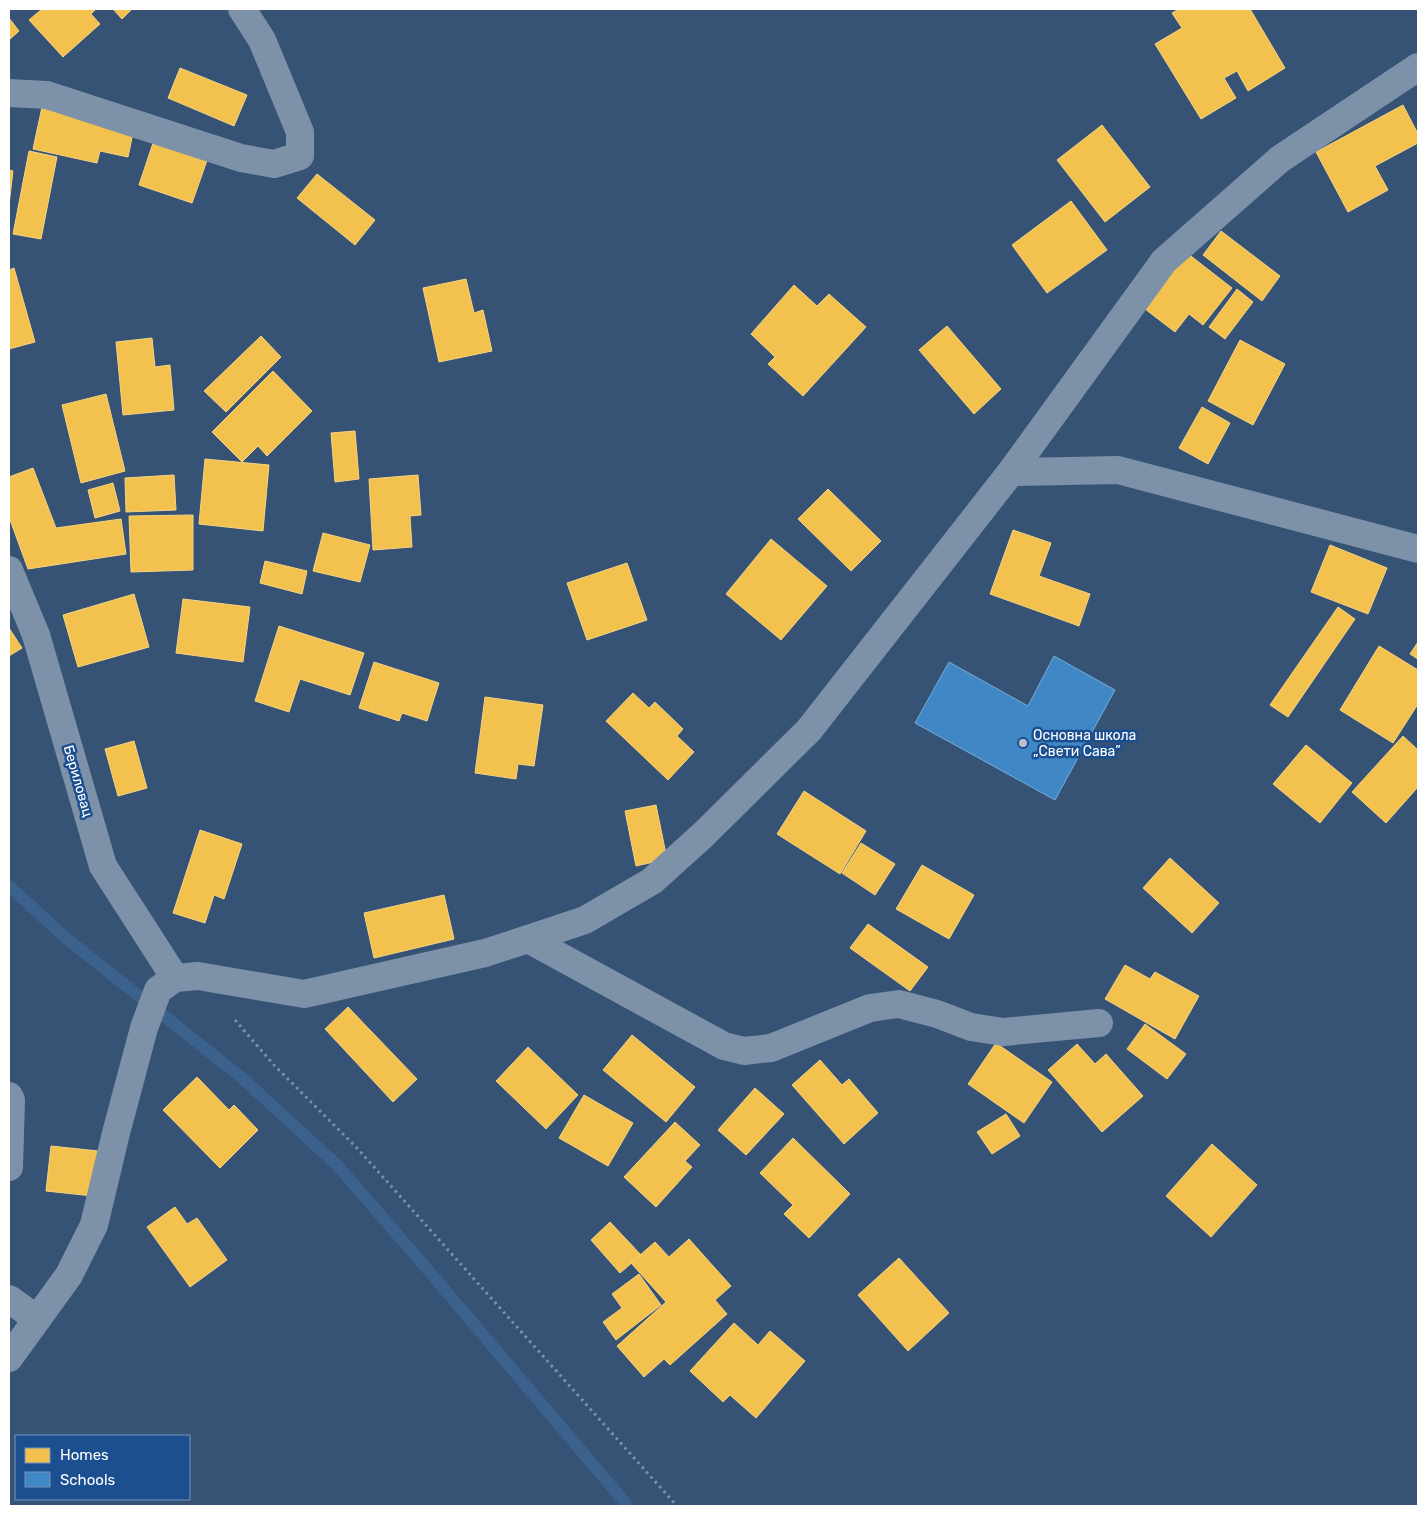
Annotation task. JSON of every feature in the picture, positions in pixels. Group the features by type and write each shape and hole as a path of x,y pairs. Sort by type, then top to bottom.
{"street":[{"path":"9,93 47,94 241,158 274,164 300,156 300,132 262,40 242,9"},
{"path":"9,1358 68,1275 94,1225 144,1028 177,982 304,994 485,952 528,939 585,920 652,882 704,834 808,730 1011,472 1164,261 1280,159 1418,67"},
{"path":"1011,472 1118,470 1418,549"},
{"name":"Бериловац","path":"9,570 36,635 103,866 177,982"},
{"path":"528,939 724,1046 744,1052 771,1048 870,1008 899,1004 937,1014 971,1027 1003,1032 1099,1023"},
{"path":"9,1096 11,1100 9,1167"},
{"path":"9,1299 37,1318"}],"path":[{"path":"177,982 274,1065 357,1148 677,1506"}],"building: Homes":[{"path":"42,9 96,9 91,14 100,24 63,57 29,20"},
{"path":"113,9 132,9 122,19"},
{"path":"1179,9 1250,9 1285,68 1248,91 1237,71 1224,78 1236,98 1201,119 1155,44 1182,28 1172,13"},
{"path":"9,18 19,31 9,40"},
{"path":"180,68 247,95 234,126 168,98"},
{"path":"1403,105 1418,134 1418,143 1375,166 1388,190 1348,212 1316,152"},
{"path":"42,107 134,128 128,157 100,151 97,163 33,149"},
{"path":"1102,125 1150,187 1105,222 1057,160"},
{"path":"156,134 210,152 192,203 139,185"},
{"path":"29,151 57,157 41,239 13,234"},
{"path":"9,170 13,171 9,205"},
{"path":"317,174 375,220 355,245 297,198"},
{"path":"1071,201 1107,250 1047,293 1012,245"},
{"path":"1221,231 1280,276 1262,301 1203,255"},
{"path":"1187,253 1232,288 1203,325 1189,314 1175,332 1145,309"},
{"path":"14,268 35,342 9,349 9,270"},
{"path":"466,279 474,313 483,310 492,351 439,362 423,288"},
{"path":"794,285 817,306 829,294 866,327 803,396 768,364 775,357 751,334"},
{"path":"1237,289 1253,302 1225,339 1209,327"},
{"path":"947,326 1001,389 974,414 919,350"},
{"path":"261,336 281,357 226,412 204,391"},
{"path":"152,338 155,367 170,365 174,410 123,415 116,342"},
{"path":"1240,340 1285,364 1253,425 1208,401"},
{"path":"273,371 312,411 267,456 258,446 242,462 212,432"},
{"path":"106,394 125,471 81,483 62,405"},
{"path":"1202,407 1230,423 1208,464 1179,448"},
{"path":"355,431 359,479 335,482 331,433"},
{"path":"205,459 269,465 263,531 199,524"},
{"path":"33,468 56,528 121,519 126,554 28,569 9,517 9,477"},
{"path":"174,475 176,510 126,512 125,478"},
{"path":"418,475 421,515 410,516 412,547 373,550 369,479"},
{"path":"113,483 120,511 95,518 88,490"},
{"path":"828,489 881,541 851,571 798,519"},
{"path":"193,515 193,570 131,572 129,516"},
{"path":"1013,530 1051,543 1039,576 1090,594 1079,626 990,594"},
{"path":"323,533 370,545 360,582 313,571"},
{"path":"771,539 827,586 781,640 726,594"},
{"path":"1330,545 1387,568 1368,614 1311,592"},
{"path":"265,561 307,571 302,594 260,583"},
{"path":"627,563 647,620 587,640 567,583"},
{"path":"134,594 149,647 78,667 63,615"},
{"path":"183,599 250,607 243,662 176,653"},
{"path":"1338,607 1355,619 1288,717 1270,705"},
{"path":"279,626 364,653 350,695 300,679 289,712 255,701"},
{"path":"9,628 22,648 9,656"},
{"path":"1418,642 1418,659 1410,654"},
{"path":"1379,646 1418,670 1418,704 1393,743 1340,710"},
{"path":"374,662 439,683 427,721 402,713 399,721 359,708"},
{"path":"633,693 649,708 655,702 683,729 677,736 694,752 668,780 606,721"},
{"path":"485,697 543,705 534,766 518,764 516,779 475,773"},
{"path":"1403,736 1418,750 1418,787 1386,823 1352,792"},
{"path":"134,741 147,788 118,796 105,749"},
{"path":"1306,745 1352,783 1320,823 1273,784"},
{"path":"804,791 866,831 840,874 777,834"},
{"path":"656,805 667,859 636,866 625,811"},
{"path":"200,830 242,844 224,899 214,895 205,923 173,913"},
{"path":"861,843 895,864 875,895 842,873"},
{"path":"1170,858 1219,903 1192,933 1143,888"},
{"path":"922,865 974,895 949,939 896,909"},
{"path":"444,895 454,939 374,958 364,913"},
{"path":"868,924 928,967 910,991 850,948"},
{"path":"1125,965 1150,979 1155,972 1199,996 1175,1039 1105,999"},
{"path":"348,1007 417,1079 393,1102 325,1029"},
{"path":"1145,1024 1186,1054 1167,1079 1127,1049"},
{"path":"632,1035 695,1087 666,1122 603,1070"},
{"path":"996,1043 1052,1082 1024,1123 968,1084"},
{"path":"1077,1044 1095,1064 1106,1054 1143,1096 1102,1132 1048,1070"},
{"path":"528,1047 578,1095 546,1129 496,1081"},
{"path":"820,1060 842,1085 849,1079 878,1113 844,1144 792,1085"},
{"path":"197,1077 229,1110 234,1105 258,1130 220,1168 163,1110"},
{"path":"755,1088 784,1114 746,1155 718,1130"},
{"path":"584,1095 633,1123 608,1166 559,1138"},
{"path":"1006,1114 1020,1136 992,1154 977,1132"},
{"path":"675,1122 700,1145 685,1161 692,1167 656,1207 624,1177"},
{"path":"793,1138 850,1194 809,1238 784,1214 793,1205 760,1173"},
{"path":"1212,1144 1257,1185 1211,1237 1166,1196"},
{"path":"51,1146 98,1151 93,1196 46,1191"},
{"path":"175,1207 187,1224 197,1218 227,1260 190,1287 147,1227"},
{"path":"610,1222 641,1255 620,1273 591,1240"},
{"path":"689,1239 731,1286 715,1300 727,1314 670,1365 664,1359 644,1377 617,1346 666,1302 631,1263 655,1242 669,1257"},
{"path":"899,1258 949,1313 908,1351 858,1295"},
{"path":"639,1274 661,1305 616,1340 603,1322 622,1308 612,1294"},
{"path":"734,1323 758,1345 770,1331 805,1361 756,1418 730,1395 723,1402 690,1371"}],"building: Schools":[{"path":"1054,656 1115,690 1055,800 915,723 949,662 1028,706"}],"waterway":[{"path":"9,886 67,939 241,1077 337,1165 628,1506"}],"place":[{"name":"Основна школа „Свети Сава”","path":"1023,743"}]}
